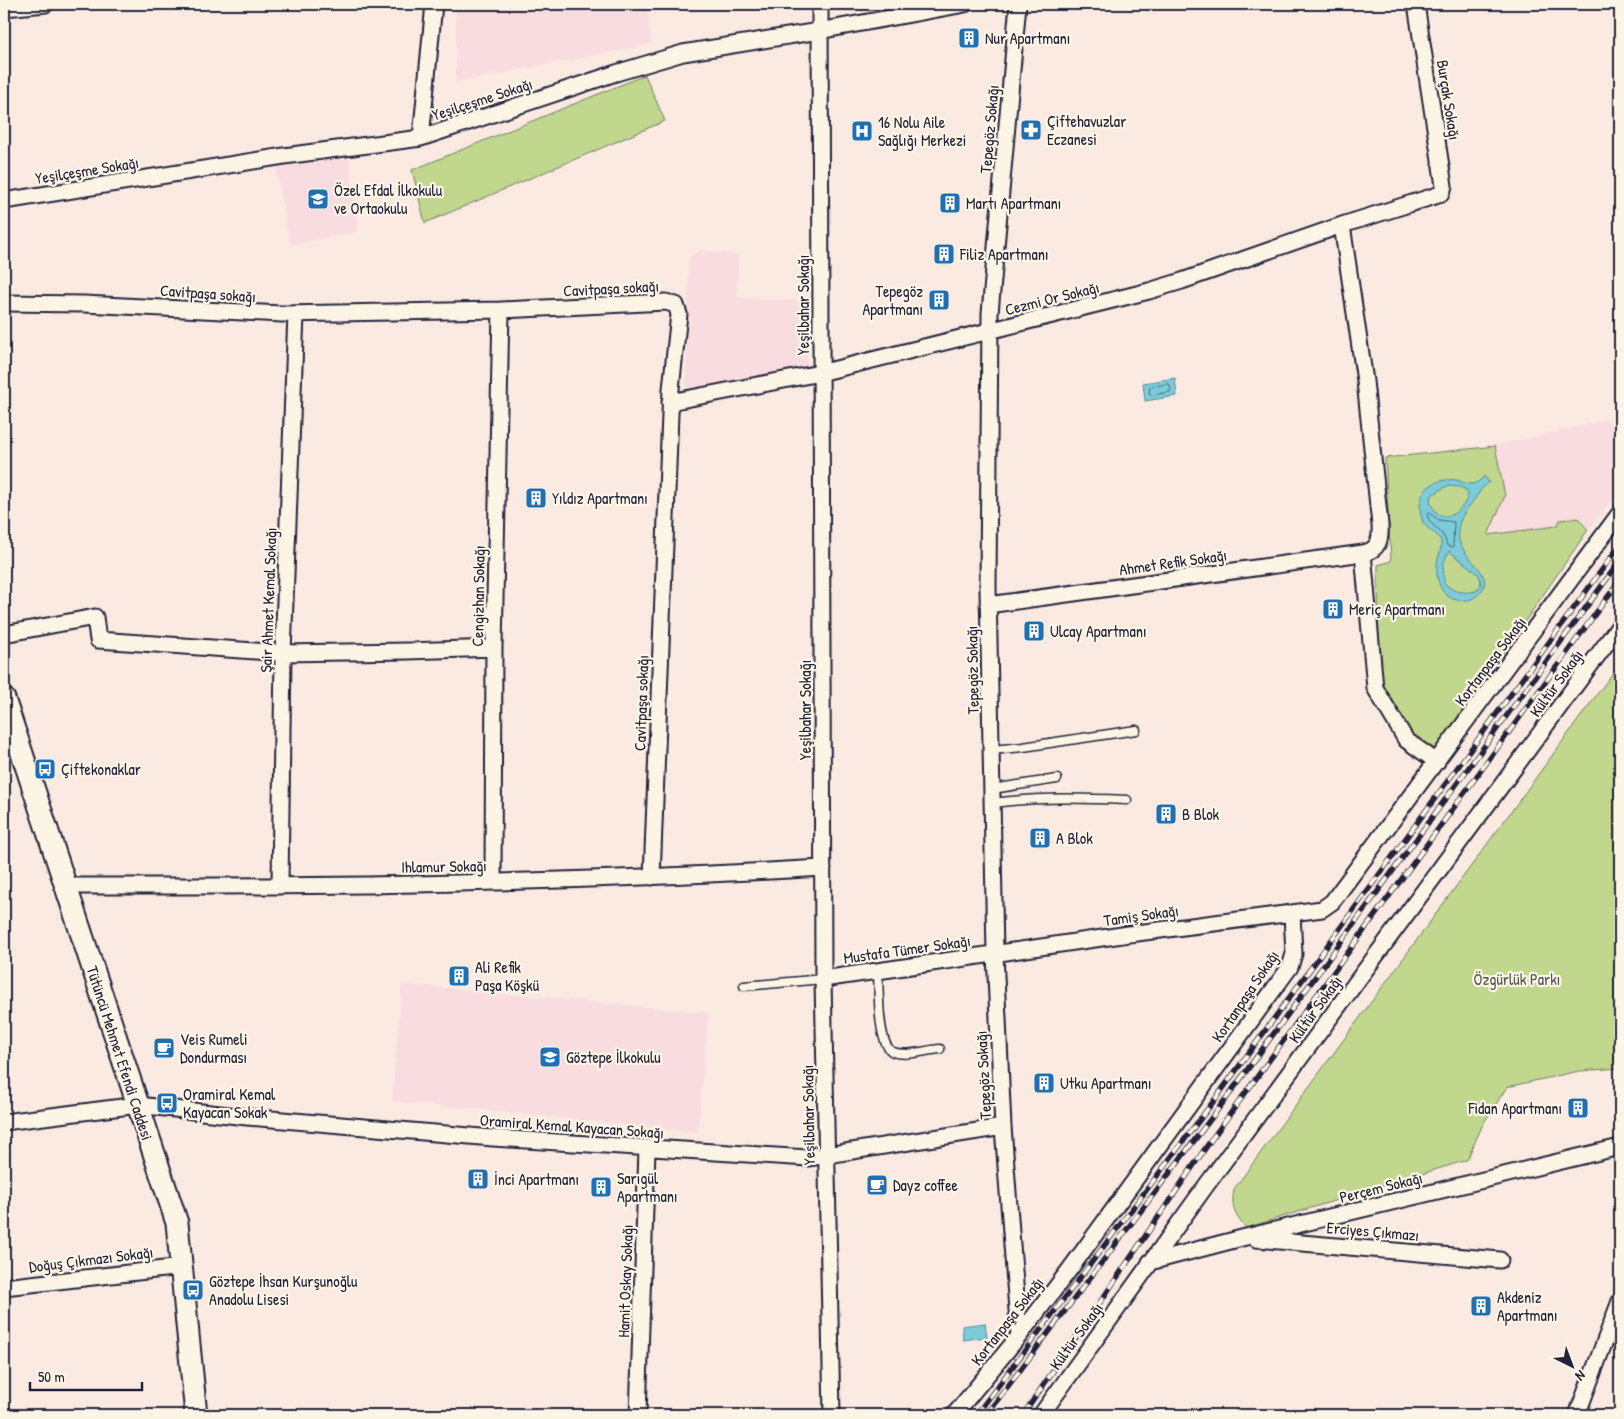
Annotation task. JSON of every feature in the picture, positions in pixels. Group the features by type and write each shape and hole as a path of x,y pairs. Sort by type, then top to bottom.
{"main road":[{"name":"Tütüncü Mehmet Efendi Caddesi","path":"4,699 177,1223 196,1415"}],"street":[{"path":"4,8 46,4"},
{"path":"420,138 434,4"},
{"name":"Yeşilbahar Sokağı","path":"820,4 823,979 832,1415"},
{"name":"Yeşilçeşme Sokağı","path":"4,200 284,156 420,138 677,55 713,47 820,31 965,4"},
{"name":"Tepegöz Sokağı","path":"1018,4 990,331 988,605 995,954 1003,1127 1019,1336"},
{"name":"Burçak Sokağı","path":"1416,4 1444,186 1443,192 1434,196"},
{"name":"Cezmi Or Sokağı","path":"670,402 820,373 1169,286 1342,225 1434,196"},
{"path":"1342,225 1369,409 1380,525 1378,544 1371,551 1363,553 1375,688 1406,740 1437,762"},
{"name":"Cavitpaşa sokağı","path":"4,303 99,304 246,314 501,310 656,303 673,304 678,309 679,314 670,402 652,877"},
{"name":"Cengizhan Sokağı","path":"493,882 494,648 501,310"},
{"name":"Şair Ahmet Kemal Sokağı","path":"280,886 283,653 296,314"},
{"name":"Kortanpaşa Sokağı","path":"954,1415 1019,1336 1070,1269 1290,967 1294,954 1292,912 1322,909 1331,904 1620,513"},
{"name":"Ahmet Refik Sokağı","path":"988,605 1363,553"},
{"path":"4,634 95,617 98,640 283,653 494,648"},
{"name":"Kültür Sokağı","path":"1041,1415 1150,1262 1620,625"},
{"name":"Ihlamur Sokağı","path":"65,886 280,886 493,882 652,877 824,868"},
{"name":"Tamiş Sokağı","path":"995,954 1292,912"},
{"name":"Mustafa Tümer Sokağı","path":"823,979 995,954"},
{"name":"Oramiral Kemal Kayacan Sokağı","path":"4,1122 138,1105 328,1124 647,1149 802,1158 827,1156 1003,1127"},
{"name":"Perçem Sokağı","path":"1150,1262 1620,1147"},
{"name":"Hamit Oskay Sokağı","path":"638,1415 647,1149"},
{"name":"Erciyes Çıkmazı","path":"1242,1238 1500,1260"},
{"name":"Doğuş Çıkmazı Sokağı","path":"4,1287 182,1267"},
{"path":"1577,1415 1620,1301"}],"lane":[{"path":"992,750 1022,748 1136,730"},
{"path":"992,796 1057,779"},
{"path":"992,796 1024,799 1059,797 1127,800"},
{"path":"878,971 882,1035 886,1046 893,1052 903,1053 940,1049"},
{"path":"744,986 823,979"}],"shaded area":[{"path":"456,4 647,4 651,44 456,82"},
{"name":"Özel Efdal İlkokulu ve Ortaokulu","path":"348,152 358,231 290,245 276,166"},
{"path":"700,250 738,254 737,298 811,301 807,367 686,390 689,257"},
{"path":"1611,418 1620,421 1620,489 1588,530 1578,518 1557,526 1488,535 1505,496 1495,446"},
{"name":"Göztepe İlkokulu","path":"402,984 708,1013 698,1132 392,1101"}],"green space":[{"path":"645,75 665,121 425,223 412,170"},
{"path":"1495,446 1505,496 1488,535 1557,526 1560,520 1578,518 1588,530 1436,750 1415,746 1379,683 1378,565 1391,561 1385,458"},
{"name":"Özgürlük Parkı","path":"1620,663 1620,1068 1579,1071 1507,1087 1483,1124 1467,1160 1246,1228 1234,1210 1234,1189"}],"water":[{"path":"1175,378 1177,396 1145,401 1143,383"},
{"path":"1484,476 1489,482 1470,505 1461,520 1458,533 1460,544 1484,578 1484,586 1475,597 1459,600 1452,599 1443,591 1440,585 1437,564 1441,541 1423,522 1420,513 1422,496 1431,485 1438,482 1456,480 1471,484 1477,483","holes":["1447,486 1460,487 1466,490 1468,494 1462,507 1456,512 1444,516 1434,509 1430,501 1432,495","1449,551 1480,577 1481,585 1476,591 1458,591 1450,588 1444,582 1443,564"]},
{"path":"985,1323 987,1337 963,1340 962,1326"}],"railway":[{"path":"976,1415 1216,1098 1620,545"},
{"path":"986,1415 1228,1096 1620,561"},
{"path":"1023,1415 1211,1140 1620,580"}],"place":[{"name":"Nur Apartmanı","path":"969,38"},
{"name":"Çiftehavuzlar Eczanesi","path":"1031,130"},
{"name":"16 Nolu Aile Sağlığı Merkezi","path":"862,131"},
{"name":"Özel Efdal İlkokulu ve Ortaokulu","path":"318,199"},
{"name":"Martı Apartmanı","path":"950,203"},
{"name":"Filiz Apartmanı","path":"944,254"},
{"name":"Tepegöz Apartmanı","path":"939,300"},
{"name":"Yıldız Apartmanı","path":"536,498"},
{"name":"Meriç Apartmanı","path":"1333,609"},
{"name":"Ulcay Apartmanı","path":"1034,631"},
{"name":"Çiftekonaklar","path":"45,769"},
{"name":"B Blok","path":"1166,814"},
{"name":"A Blok","path":"1040,838"},
{"name":"Ali Refik Paşa Köşkü","path":"459,976"},
{"name":"Veis Rumeli Dondurması","path":"164,1048"},
{"name":"Göztepe İlkokulu","path":"550,1057"},
{"name":"Utku Apartmanı","path":"1044,1083"},
{"name":"Oramiral Kemal Kayacan Sokak","path":"167,1103"},
{"name":"Fidan Apartmanı","path":"1578,1108"},
{"name":"İnci Apartmanı","path":"478,1179"},
{"name":"Dayz coffee","path":"877,1185"},
{"name":"Sarıgül Apartmanı","path":"601,1187"},
{"name":"Göztepe İhsan Kurşunoğlu Anadolu Lisesi","path":"193,1290"},
{"name":"Akdeniz Apartmanı","path":"1481,1306"}]}
